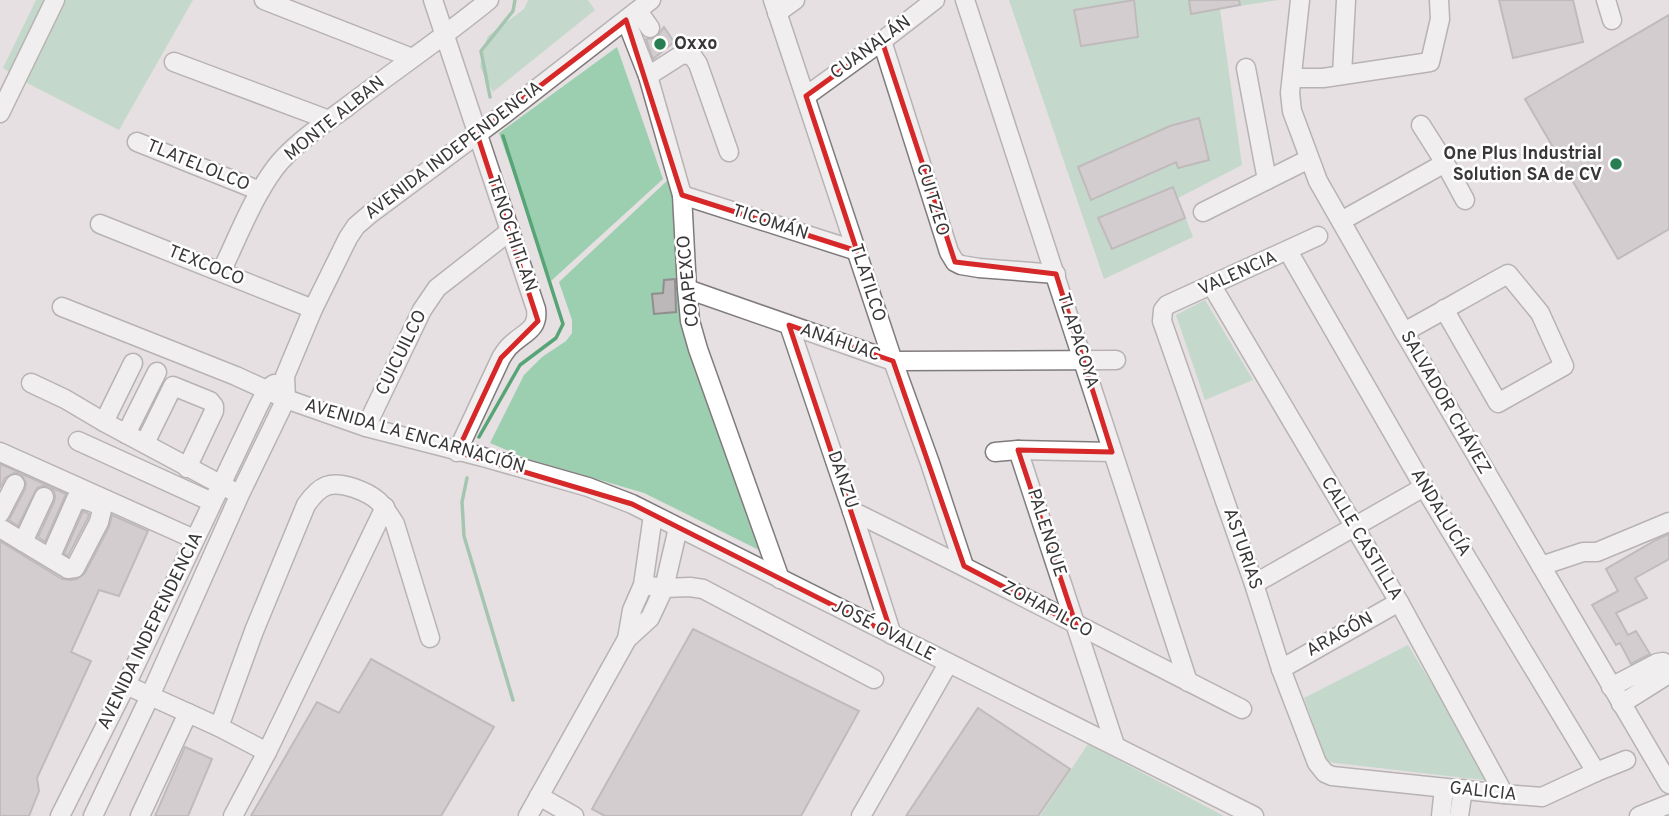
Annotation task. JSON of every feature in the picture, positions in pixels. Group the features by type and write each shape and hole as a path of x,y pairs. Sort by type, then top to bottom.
{"street":[{"path":"0,113 55,0"},
{"path":"264,0 412,58"},
{"name":"TENOCHITLAN","path":"432,0 482,131 538,317 536,323 500,358 468,454"},
{"name":"MONTE ALBAN","path":"221,272 260,191 277,166 329,120 489,0"},
{"path":"775,6 794,0"},
{"name":"CUANALÁN","path":"806,96 935,0"},
{"name":"TLAPACOYA","path":"965,0 1188,682"},
{"name":"SALVADOR CHÁVEZ","path":"1300,0 1290,93 1292,111 1318,181 1611,687 1667,777"},
{"path":"1342,75 1346,0"},
{"path":"1292,78 1323,78 1430,62 1440,19 1439,0"},
{"path":"1606,0 1612,20"},
{"name":"TLATILCO","path":"775,6 964,566"},
{"path":"638,10 650,29"},
{"name":"COAPEXCO","path":"638,10 648,76 682,195 690,321 780,579"},
{"name":"AVENIDA INDEPENDENCIA","path":"93,816 286,399 285,376 313,309 348,237 370,214 638,10"},
{"name":"CUITZEO","path":"882,41 948,252 955,262 979,268 1056,274"},
{"path":"648,76 681,55 691,54 698,64 729,152"},
{"path":"174,62 329,120"},
{"path":"1246,68 1267,180"},
{"path":"1421,125 1465,200"},
{"name":"TLATELOLCO","path":"137,142 260,191"},
{"path":"1203,212 1309,159"},
{"path":"1341,221 1445,163"},
{"name":"TICOMÁN","path":"682,195 857,251"},
{"name":"TEXCOCO","path":"100,225 313,309"},
{"name":"CUICUILCO","path":"366,427 422,310 437,288 510,231"},
{"name":"VALENCIA","path":"1162,314 1167,306 1318,236"},
{"name":"ANDALUCÍA","path":"1288,251 1424,487 1596,772"},
{"path":"1404,332 1444,309 1508,274 1540,313 1564,366 1498,403 1444,309"},
{"name":"CALLE CASTILLA","path":"1212,286 1399,602 1504,794"},
{"name":"ANÁHUAC","path":"687,289 893,361 1116,360"},
{"name":"AVENIDA LA ENCARNACIÓN","path":"62,307 286,399 366,427 588,487 653,515"},
{"name":"ASTURIAS","path":"1162,314 1162,321 1281,668 1317,763 1325,773 1332,776"},
{"name":"DANZU","path":"789,325 892,635"},
{"path":"104,422 133,363"},
{"path":"126,434 157,372"},
{"name":"AVENIDA INDEPENDENCIA","path":"60,816 126,685 267,389 285,376"},
{"path":"31,383 65,399 187,468 216,494"},
{"path":"145,443 173,386 210,401 214,411 187,468"},
{"path":"78,441 216,494 240,494"},
{"name":"PALENQUE","path":"1018,450 1115,745"},
{"path":"0,452 194,539"},
{"path":"995,452 1112,452"},
{"path":"219,726 254,631 306,505 315,492 327,485 340,483 372,495 385,507 395,524 430,638"},
{"path":"0,513 15,484"},
{"path":"1254,584 1424,487"},
{"path":"23,541 44,497"},
{"path":"233,816 385,507"},
{"name":"ZOHAPILCO","path":"852,511 1242,709"},
{"path":"627,639 632,610 643,585 653,515"},
{"name":"JOSÉ OVALLE","path":"653,515 1254,816"},
{"path":"1541,566 1583,552 1597,552 1669,522"},
{"path":"0,528 50,558"},
{"path":"528,816 627,639 650,618 664,588 678,528"},
{"path":"643,585 703,589 874,679"},
{"name":"ARAGÓN","path":"1281,668 1399,602"},
{"path":"1611,687 1657,663 1663,662 1668,667 1664,677 1621,704"},
{"path":"861,816 948,664"},
{"path":"126,685 219,726 267,751"},
{"path":"140,816 188,713"},
{"name":"GALICIA","path":"1332,776 1542,797 1626,761"},
{"path":"1441,816 1444,788"},
{"path":"1459,816 1463,789"},
{"path":"539,796 574,816"},
{"path":"1639,816 1669,804"}],"highlighted area":[{"path":"626,20 682,195 857,251 806,96 882,41 955,262 1056,274 1112,452 1018,450 1076,625 964,566 893,361 789,325 892,635 632,504 457,452 501,358 538,321 477,134"}],"green space":[{"path":"36,0 193,0 119,130 3,68"},
{"path":"528,0 588,0 595,10 493,92 480,67 483,48 488,36 524,9"},
{"path":"1009,0 1279,0 1220,9 1242,165 1178,198 1193,237 1104,279"},
{"path":"617,47 663,179 551,281 499,133"},
{"path":"670,178 684,326 744,498 759,550 644,493 525,458 490,443 524,375 572,333 572,320 559,282"},
{"path":"1205,300 1253,380 1205,400 1176,315"},
{"path":"1408,645 1491,781 1327,762 1304,698"},
{"path":"1088,744 1224,816 1040,816"}],"building":[{"path":"1134,0 1138,37 1081,46 1074,10"},
{"path":"1189,0 1239,0 1240,5 1191,14"},
{"path":"1499,0 1573,0 1583,42 1513,58"},
{"name":"One Plus Industrial Solution SA de CV","path":"1669,15 1669,229 1618,259 1525,99"},
{"path":"664,27 674,42 653,59 646,39 656,38"},
{"path":"1199,118 1209,160 1178,168 1176,162 1091,200 1078,167 1170,126"},
{"path":"1173,187 1185,218 1112,249 1098,218"},
{"path":"675,279 676,312 654,314 652,294 663,293 664,280"},
{"path":"0,464 66,494 45,542 38,537 54,502 54,491 48,486 37,488 18,526 9,520 26,483 21,474 14,473 5,478 0,488"},
{"path":"83,511 89,514 88,518 68,556 64,554"},
{"path":"112,515 148,531 119,596 99,590 71,652 91,661 37,778 39,791 29,816 0,816 0,541 62,579 77,579 85,573 109,527"},
{"path":"1669,534 1669,559 1635,578 1647,598 1616,613 1628,635 1636,631 1650,654 1631,664 1620,643 1616,645 1592,605 1618,591 1606,569"},
{"path":"693,629 859,711 801,816 605,816 592,809"},
{"path":"371,659 494,727 441,816 251,816 317,702 339,713"},
{"path":"978,708 1070,769 1038,816 906,816"},
{"path":"185,747 212,759 188,816 155,816"}],"waterway":[{"path":"490,97 481,51 513,11 515,0"},
{"path":"479,437 520,365 556,338 563,324 503,136"},
{"path":"467,478 462,502 464,536 513,700"}],"place":[{"name":"Oxxo","path":"660,44"},
{"name":"One Plus Industrial Solution SA de CV","path":"1616,164"}]}
